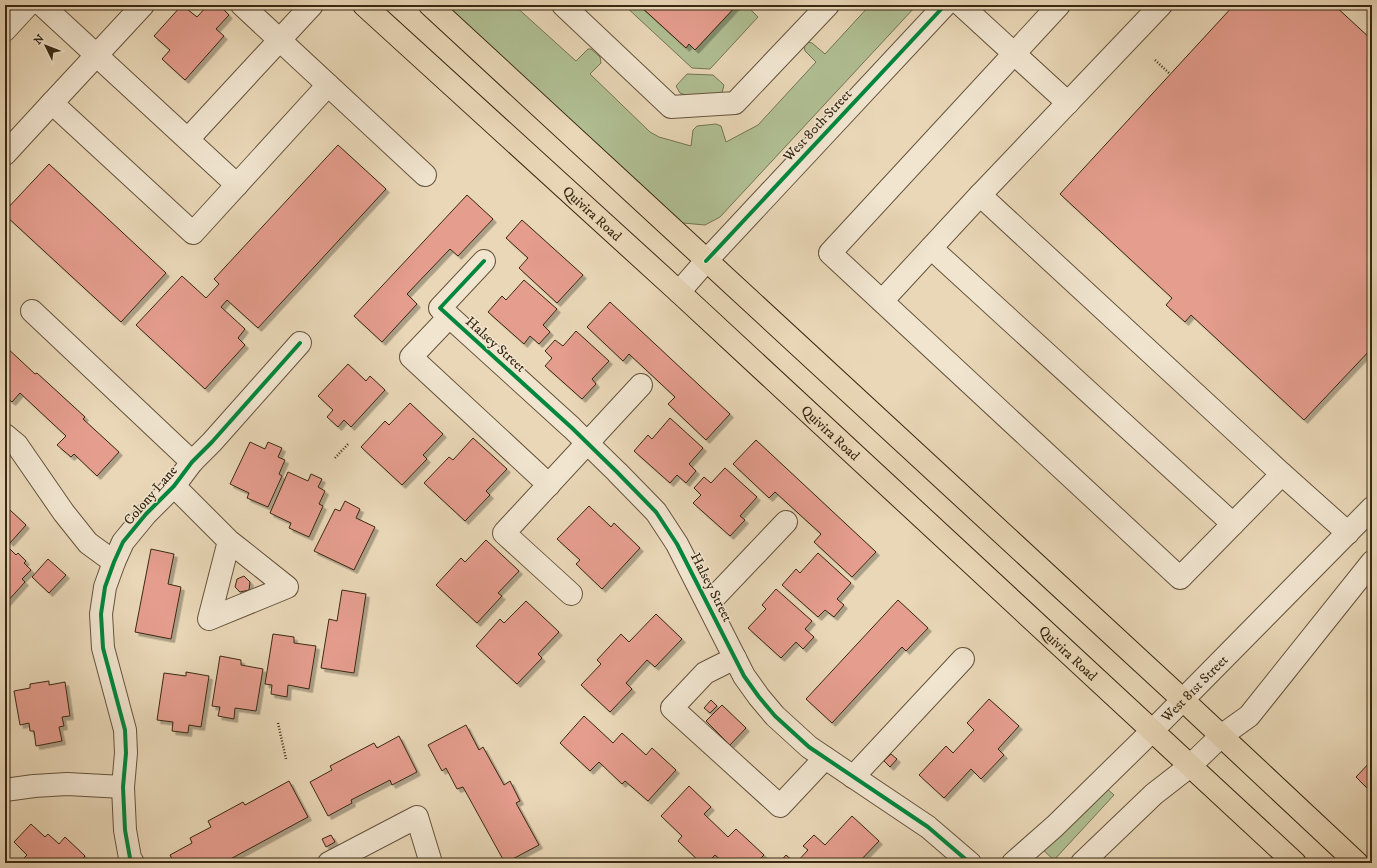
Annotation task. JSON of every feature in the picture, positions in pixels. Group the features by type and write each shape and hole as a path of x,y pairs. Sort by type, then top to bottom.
{"main road":[{"name":"Quivira Road","path":"364,5 678,292 1295,863"},
{"path":"430,5 1222,736 1357,863"}],"street":[{"path":"5,30 28,5"},
{"path":"42,5 237,184"},
{"path":"5,154 142,5"},
{"path":"242,5 425,175"},
{"path":"188,140 279,39 312,5"},
{"path":"563,5 671,107 735,103 828,5"},
{"name":"West 80th Street","path":"678,292 945,5"},
{"path":"961,5 1068,104"},
{"path":"1059,5 830,253 1180,578 1282,474"},
{"path":"882,301 980,195 1161,5"},
{"path":"52,104 193,233 328,85"},
{"path":"980,195 1348,533"},
{"path":"931,248 1233,524"},
{"path":"484,261 411,357 548,485"},
{"path":"32,311 192,462"},
{"name":"Halsey Street","path":"445,312 588,443 656,512 677,544 744,676 758,697 775,716 809,747 928,828 970,863"},
{"name":"Colony Lane","path":"132,863 125,830 125,730 103,648 101,614 105,587 123,542 146,514 174,486 192,462 212,442 300,343"},
{"path":"571,594 504,533 641,385"},
{"path":"5,435 16,445 64,513 88,543 114,562"},
{"path":"174,486 229,541"},
{"name":"West 81st Street","path":"1013,863 1056,826 1183,700 1372,508"},
{"path":"708,604 786,522"},
{"path":"1082,863 1154,794 1190,766 1222,736 1249,716 1372,562"},
{"path":"735,658 705,673 672,708 780,806 826,758"},
{"path":"853,776 963,659"},
{"path":"5,790 67,784 124,787"},
{"path":"329,863 417,818 431,863"}],"path":[{"path":"1155,60 1170,74"},
{"path":"335,458 349,443"},
{"path":"278,723 286,759"}],"green space":[{"path":"446,5 514,5 576,61 588,49 591,49 600,57 601,63 590,74 650,132 659,137 691,146 693,130 697,126 716,124 721,126 726,142 758,125 816,62 805,51 804,46 807,42 812,43 825,54 870,5 915,5 915,7 720,217 705,225 683,223"},
{"path":"624,5 639,5 686,48 689,44 695,50 737,5 746,5 758,17 710,69 692,68"},
{"path":"687,74 713,75 724,85 722,93 697,99 680,93 676,86"},
{"path":"1105,787 1114,795 1054,860 1042,849"}],"building":[{"path":"182,5 197,17 208,5 219,5 229,15 216,29 224,36 185,80 162,59 170,50 154,36"},
{"path":"639,5 737,5 695,50 689,44 686,48"},
{"path":"1234,5 1334,5 1372,40 1372,348 1304,420 1191,315 1185,322 1166,305 1172,298 1060,194"},
{"path":"338,145 386,189 258,328 227,300 221,307 245,329 238,338 245,345 205,389 136,325 182,276 206,298 219,284 214,279"},
{"path":"49,164 166,273 121,322 5,215 5,211"},
{"path":"467,195 493,219 458,256 450,249 407,294 417,304 382,342 354,316"},
{"path":"522,220 583,275 557,303 519,268 528,258 506,238"},
{"path":"524,280 557,309 543,325 550,332 539,344 530,336 524,344 488,312 502,296 506,300"},
{"path":"610,302 730,414 706,440 668,404 675,397 629,354 623,361 587,327"},
{"path":"576,331 609,361 592,379 596,384 582,399 545,366 552,358 545,351 555,340 563,346"},
{"path":"5,346 85,417 83,419 119,452 97,476 74,454 71,457 57,445 66,436 20,393 12,402 5,396"},
{"path":"348,364 366,381 370,376 385,390 351,427 344,420 338,427 327,417 333,410 318,396"},
{"path":"410,403 443,434 423,455 427,459 402,485 361,447 385,421 389,425"},
{"path":"670,418 703,448 689,464 696,471 686,483 677,475 670,483 634,451 648,435 652,439"},
{"path":"473,438 507,469 486,491 490,495 465,521 424,483 449,457 453,460"},
{"path":"756,440 876,552 852,577 814,542 821,534 775,492 769,498 733,464"},
{"path":"250,442 265,449 268,442 282,448 278,457 285,460 279,474 282,476 268,507 247,498 249,493 230,484"},
{"path":"725,468 757,497 740,516 745,520 730,536 693,503 701,495 694,488 704,477 711,483"},
{"path":"288,472 308,481 311,474 322,479 318,487 325,491 319,504 323,506 309,537 289,528 291,523 270,513"},
{"path":"345,501 360,509 356,518 375,527 354,570 314,551 335,509 340,511"},
{"path":"589,506 611,527 614,523 640,548 602,589 576,564 580,560 557,539"},
{"path":"9,509 26,525 10,543 5,538 5,513"},
{"path":"486,540 519,571 498,593 502,596 477,623 436,585 461,558 465,562"},
{"path":"10,549 16,555 18,553 26,561 24,563 31,570 22,579 25,582 6,603 5,554"},
{"path":"151,549 174,554 168,584 181,587 171,639 135,632"},
{"path":"818,553 851,583 837,599 844,605 834,617 825,610 818,617 782,585 796,569 800,573"},
{"path":"48,559 66,575 49,593 32,577"},
{"path":"244,576 250,582 249,590 240,592 235,587 237,579"},
{"path":"776,589 812,621 805,629 814,637 803,649 796,642 781,658 748,628 766,609 762,605"},
{"path":"342,590 366,594 354,673 321,668 329,619 337,621"},
{"path":"898,600 928,628 906,651 902,647 832,723 806,699"},
{"path":"526,601 559,632 538,654 542,658 517,684 476,646 500,619 504,623"},
{"path":"656,614 682,639 655,667 647,660 626,683 632,689 610,712 581,685 601,664 597,660 621,634 629,642"},
{"path":"273,634 294,637 294,643 316,646 309,689 288,685 287,697 271,694 272,685 265,684"},
{"path":"220,656 241,660 241,665 263,669 256,711 235,708 234,719 218,716 220,707 212,706"},
{"path":"186,672 209,676 201,727 189,725 188,733 172,731 173,722 157,720 164,673 186,676"},
{"path":"49,681 49,685 65,682 70,716 62,717 64,726 59,727 62,741 36,746 34,731 30,731 29,723 20,725 14,691 30,688 30,684"},
{"path":"989,699 1019,726 998,749 1004,755 981,779 971,769 944,798 919,775 946,746 953,753 974,730 967,723"},
{"path":"711,700 717,706 710,713 704,708"},
{"path":"722,705 746,728 730,745 706,721"},
{"path":"584,716 613,743 622,733 646,755 652,748 676,770 648,801 625,781 622,784 599,762 590,771 560,743"},
{"path":"466,725 479,750 483,747 504,785 510,781 520,801 516,803 539,845 505,863 463,787 457,789 446,768 442,771 428,745"},
{"path":"399,736 417,772 392,785 390,780 351,800 352,803 328,816 310,782 332,770 330,766 374,743 377,748"},
{"path":"891,754 897,759 890,767 884,761"},
{"path":"1372,760 1372,793 1356,777"},
{"path":"289,781 308,817 223,863 174,863 170,855 192,843 190,838 211,827 208,821 243,802 245,805"},
{"path":"689,786 711,807 704,814 728,837 736,829 764,855 756,863 724,863 715,855 707,863 701,863 678,841 682,836 661,816"},
{"path":"852,816 879,841 858,863 844,863 842,861 840,863 796,863 808,850 803,846 814,835 825,845"},
{"path":"31,824 45,837 48,834 59,844 65,837 85,856 79,863 29,863 24,858 27,855 14,842"},
{"path":"331,835 335,842 326,847 322,839"},
{"path":"786,855 795,863 779,863"}],"cycle path":[{"path":"706,261 945,5"},
{"path":"484,261 440,308 572,428 656,512 677,544 744,676 775,716 809,747 928,827 970,863"},
{"path":"133,863 130,858 125,830 123,787 126,753 125,730 103,648 101,614 105,587 123,542 146,514 174,486 192,462 212,442 300,343"}]}
